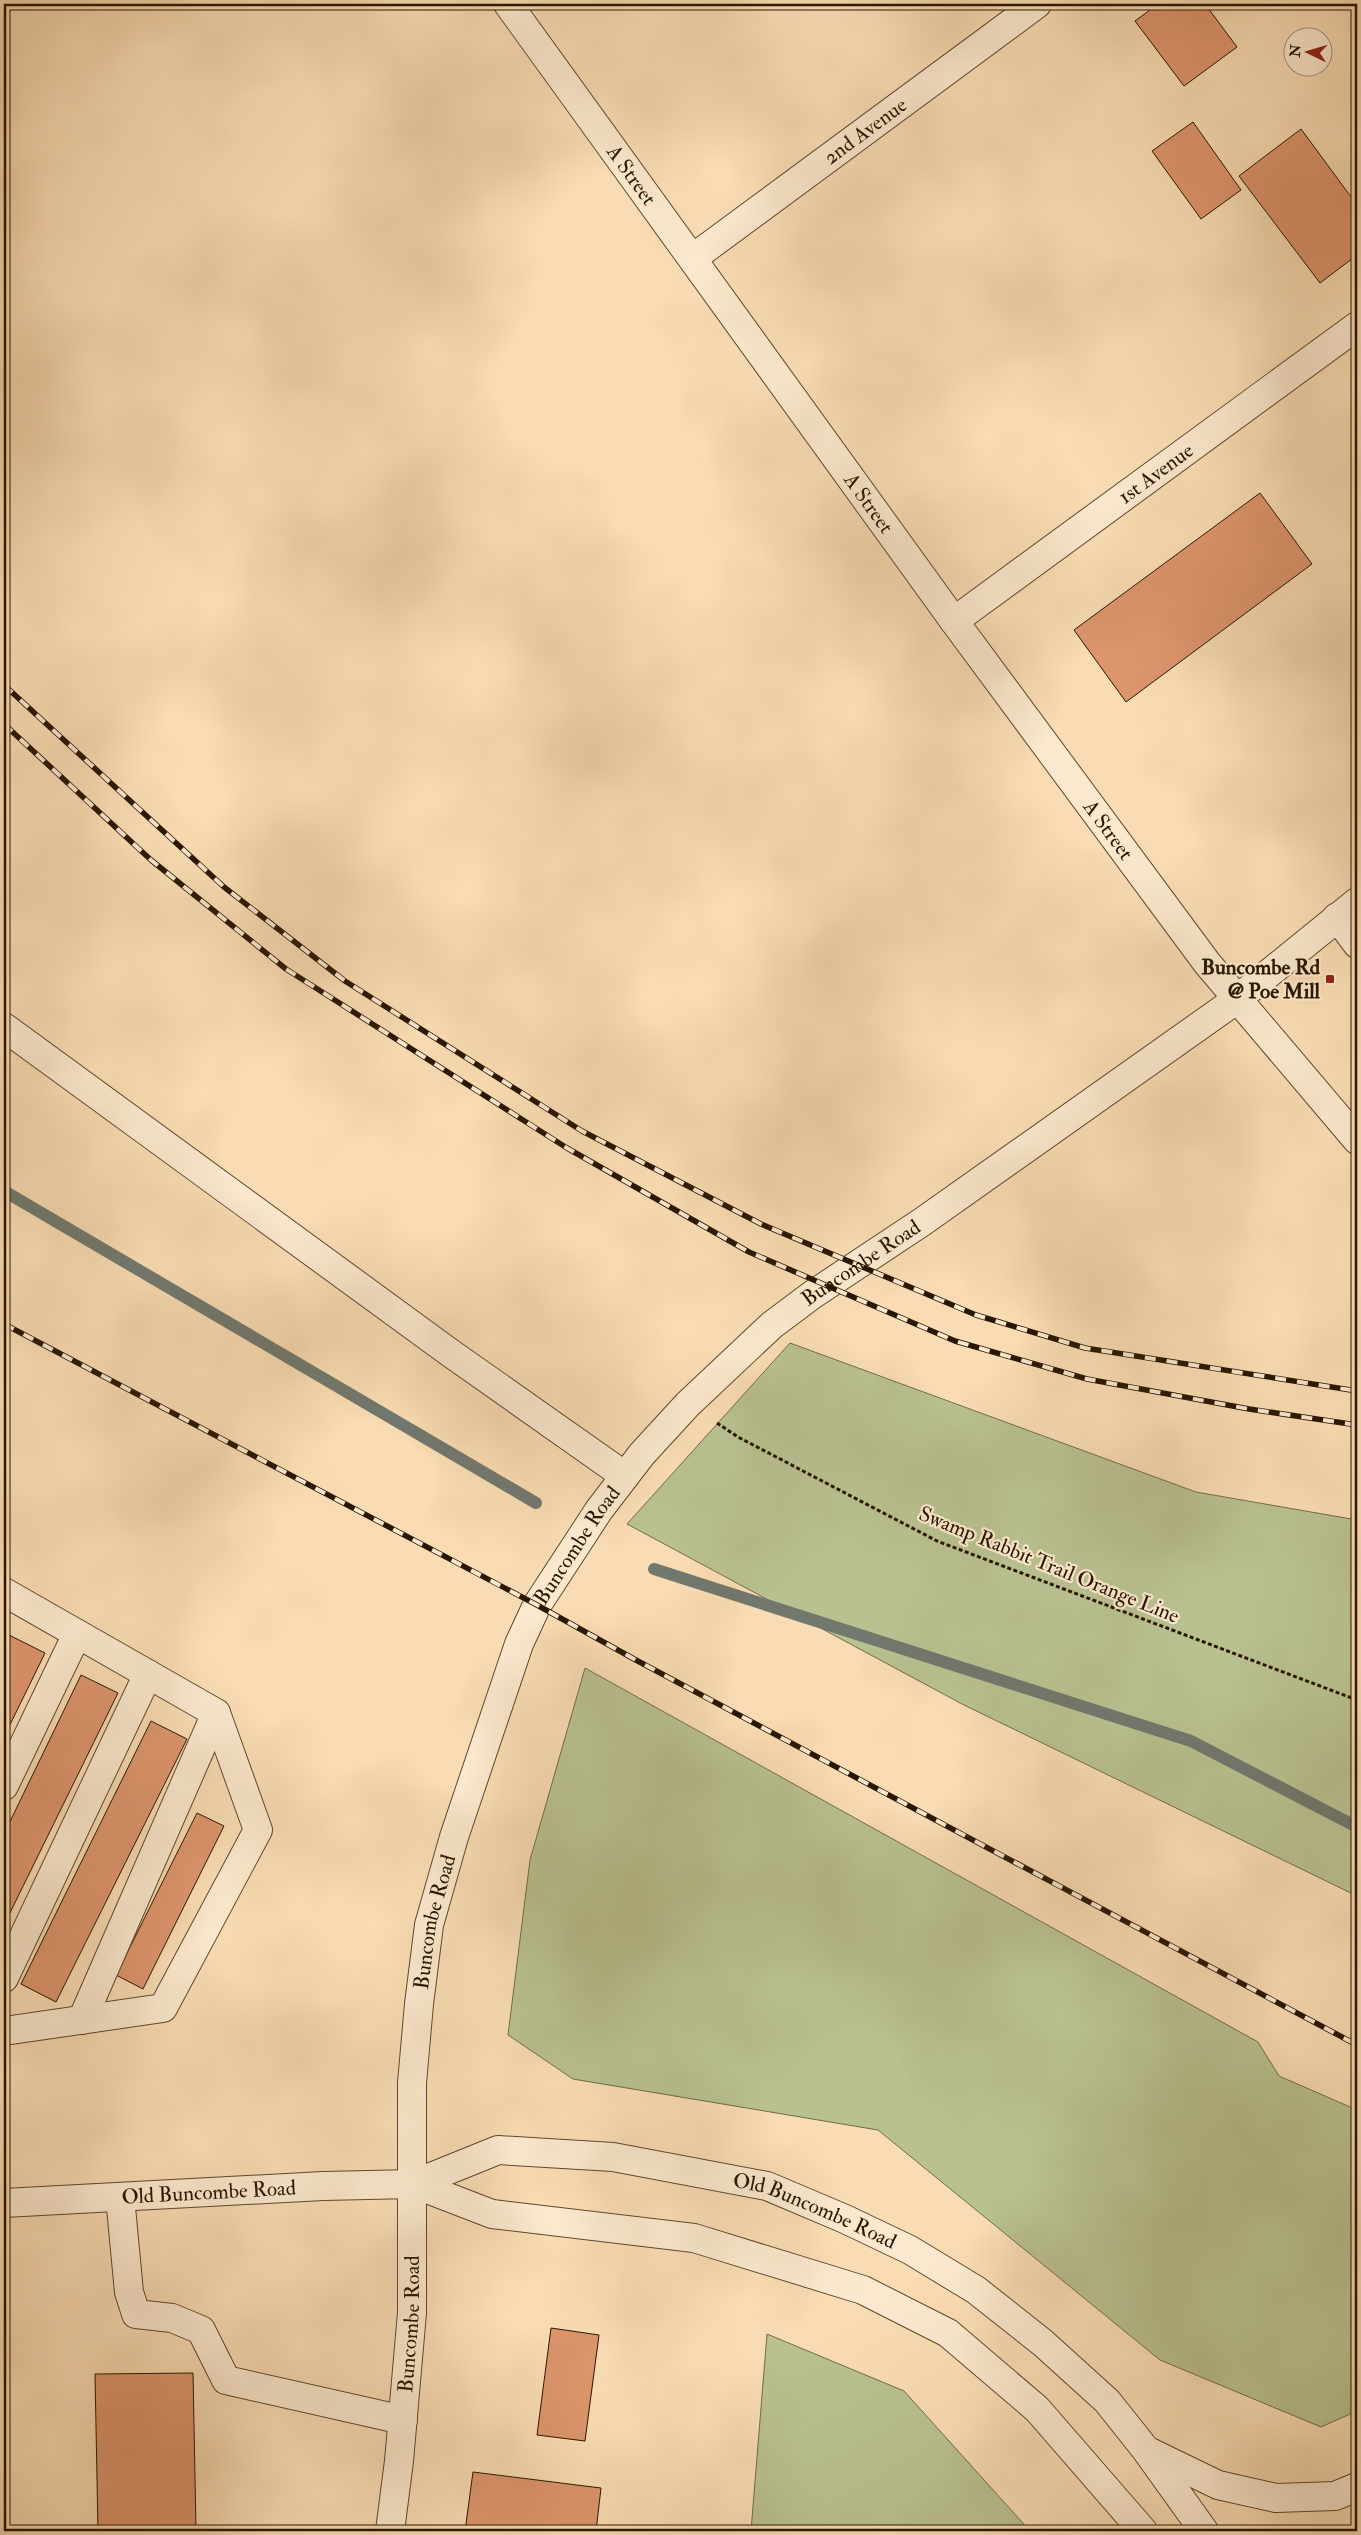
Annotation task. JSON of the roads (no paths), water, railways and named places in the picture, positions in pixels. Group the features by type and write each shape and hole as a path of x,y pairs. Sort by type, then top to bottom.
{"street":[{"name":"A Street","path":"508,4 954,621 1236,1000 1357,1140"},
{"name":"2nd Avenue","path":"693,258 1038,4"},
{"name":"1st Avenue","path":"954,621 1357,326"},
{"name":"Buncombe Road","path":"390,2531 403,2420 412,2313 414,2184 412,2083 429,1925 454,1837 519,1644 537,1605 599,1510 642,1454 688,1404 772,1325 812,1295 930,1216 1236,1000 1347,909"},
{"path":"1347,909 1357,944"},
{"path":"4,1027 441,1346 625,1476"},
{"path":"4,1592 216,1713 258,1830 163,2008 4,2031"},
{"path":"4,1786 77,1634"},
{"path":"4,1978 148,1674"},
{"path":"82,2020 216,1713"},
{"name":"Old Buncombe Road","path":"4,2202 323,2186 414,2184 498,2150 613,2157 767,2186 845,2219 910,2250 976,2290 1044,2343 1107,2401 1146,2450 1204,2531"},
{"name":"Old Buncombe Road","path":"414,2184 492,2214 694,2238 863,2290 948,2333 1037,2409 1144,2531"},
{"path":"120,2197 129,2292 136,2314 172,2318 201,2330 226,2380 403,2420"},
{"name":"Old Buncombe Road","path":"1146,2450 1218,2485 1276,2498 1335,2496 1357,2486"},
{"path":"1113,2495 1120,2531"}],"waterway":[{"path":"4,1191 536,1503"},
{"path":"654,1569 1191,1741 1357,1827"}],"railway":[{"path":"4,685 224,887 345,981 582,1131 761,1224 976,1315 1085,1348 1357,1391"},
{"path":"4,724 151,860 286,969 567,1148 749,1252 955,1341 1087,1379 1249,1409 1357,1425"},
{"path":"4,1324 537,1605 634,1659 1357,2045"}],"place":[{"name":"Buncombe Rd @ Poe Mill","path":"1330,979"}]}
